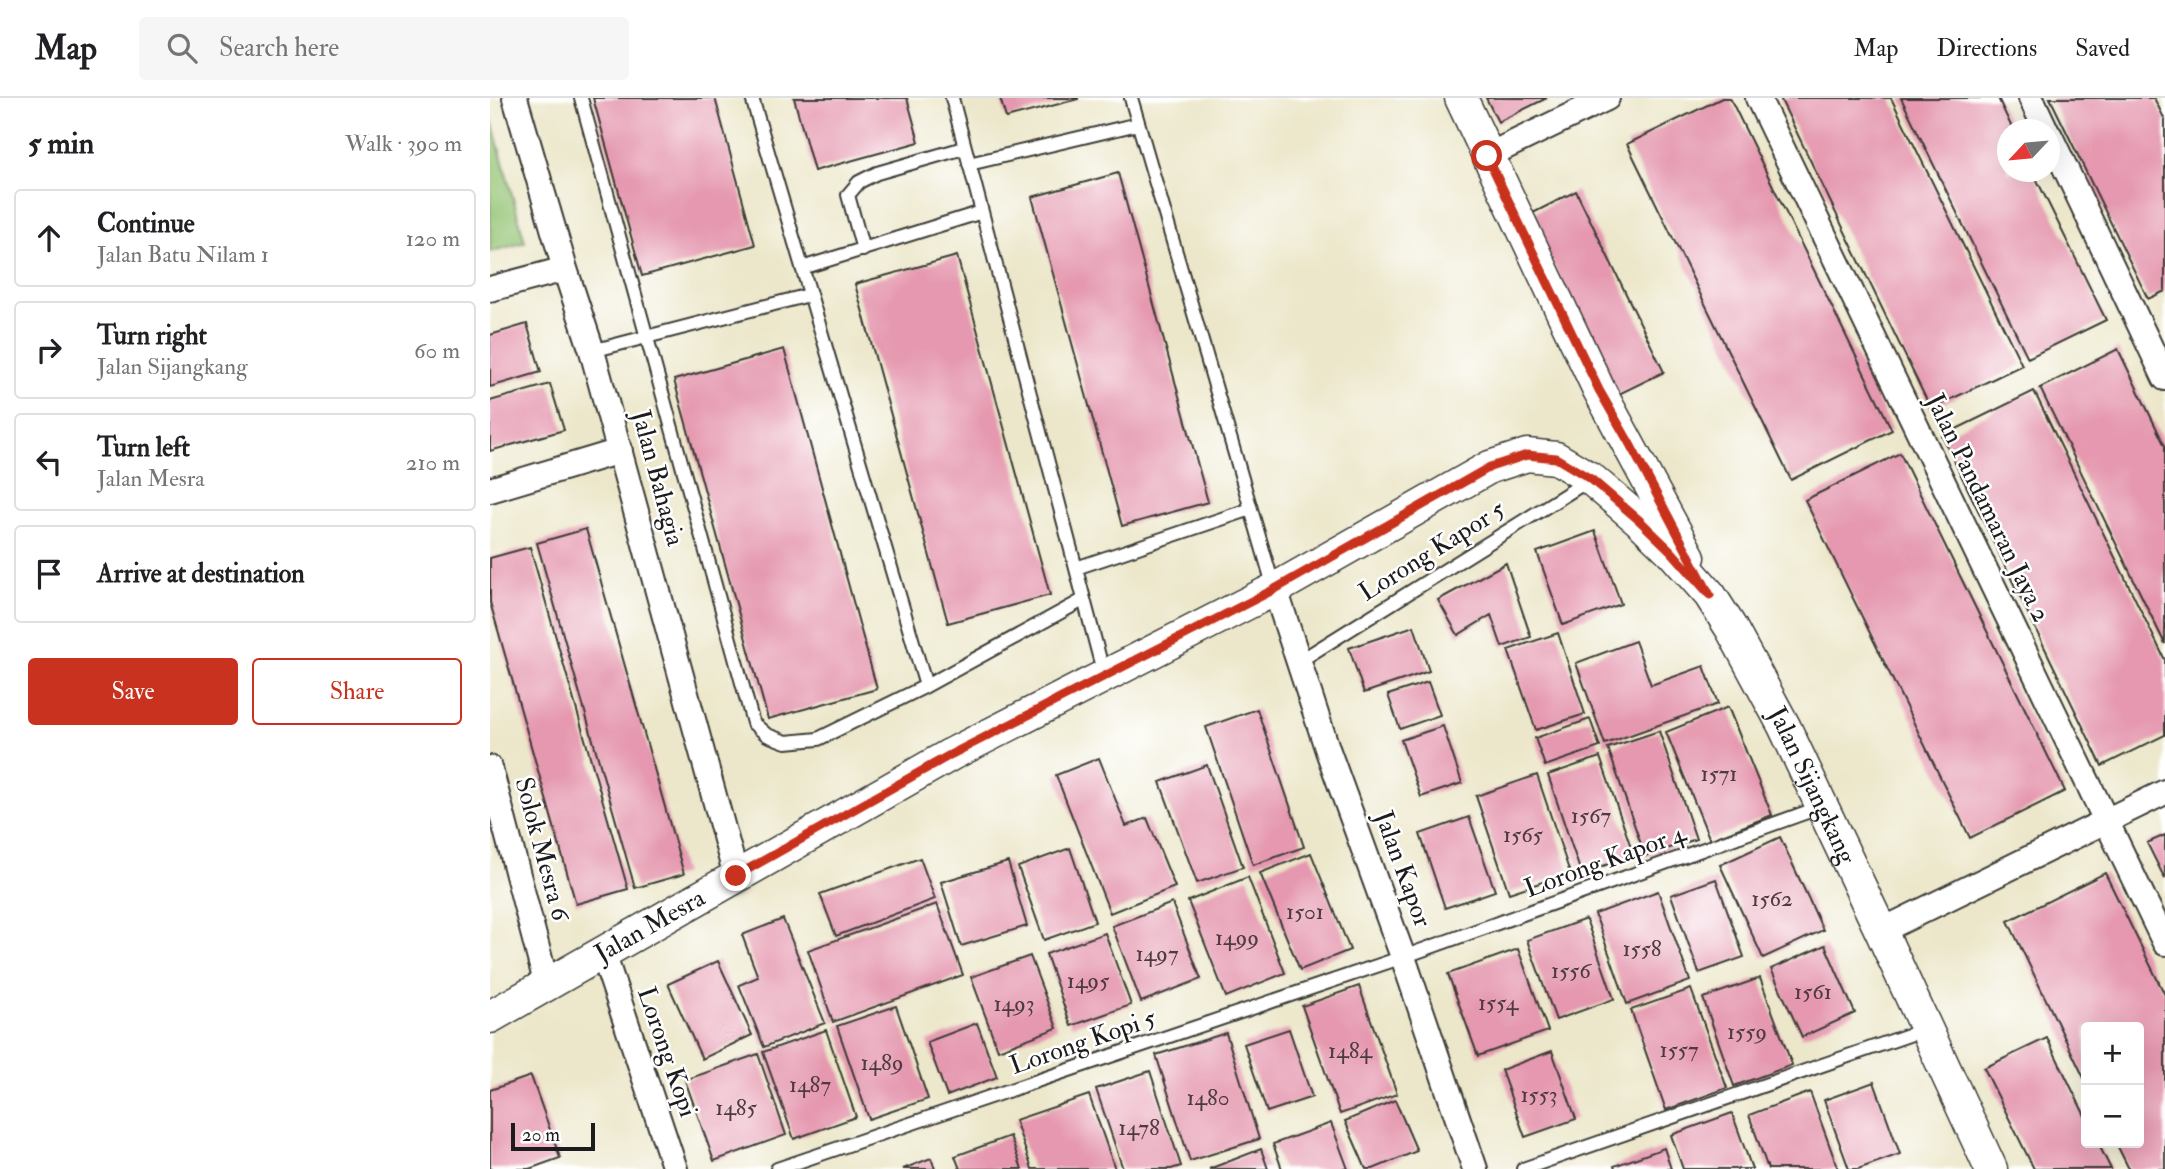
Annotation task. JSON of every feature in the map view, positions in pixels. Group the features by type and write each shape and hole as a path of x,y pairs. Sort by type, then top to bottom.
{"street":[{"name":"Jalan Bahagia","path":"515,98 592,351 736,876"},
{"path":"1461,98 1599,390 1710,595"},
{"path":"1487,156 1606,98"},
{"name":"Jalan Pandamaran Jaya 2","path":"1758,98 2165,943"},
{"path":"2031,98 2041,119"},
{"path":"2060,158 2153,342 2165,379"},
{"path":"490,289 565,269"},
{"path":"490,490 620,450"},
{"name":"Jalan Mesra","path":"490,1017 950,755 1275,589 1490,467 1527,455 1556,458"},
{"name":"Jalan Sijangkang","path":"1556,458 1591,479 1671,551 1710,595 1731,628 1784,726 1990,1169"},
{"name":"Jalan Kapor","path":"1275,589 1475,1169"},
{"name":"Solok Mesra 6","path":"490,768 547,986"},
{"path":"1881,931 2165,792"},
{"name":"Lorong Kopi","path":"603,953 676,1169"}],"lane":[{"path":"581,98 753,723 768,735 786,742 818,739 926,686 1083,600"},
{"path":"752,98 926,686"},
{"path":"952,98 1104,675"},
{"path":"1130,98 1275,589"},
{"path":"969,164 1138,124"},
{"path":"863,250 848,195 859,182 877,173 964,148"},
{"path":"802,268 982,212"},
{"path":"592,351 809,296"},
{"name":"Lorong Kapor 5","path":"1298,662 1591,479"},
{"path":"1076,568 1251,509"},
{"name":"Lorong Kapor 4","path":"1403,957 1821,807"},
{"name":"Lorong Kopi 5","path":"777,1169 1403,957"},
{"path":"1523,1169 1927,1029"}],"green space":[{"path":"490,115 525,242 490,252"}],"building":[{"path":"593,98 715,98 755,245 642,276"},
{"path":"794,98 907,98 919,142 814,171"},
{"path":"1000,98 1078,98 1078,99 1006,118"},
{"path":"1486,98 1547,98 1498,122"},
{"path":"1722,98 1730,98 1892,430 1791,480 1627,144"},
{"path":"1780,98 1891,98 2022,365 1931,409"},
{"path":"1901,98 1998,98 2008,119 1997,119 1997,182 2038,182 2106,320 2028,358"},
{"path":"2050,98 2154,98 2165,120 2165,291 2148,299"},
{"path":"1118,173 1208,502 1122,526 1032,197"},
{"path":"1576,191 1664,372 1617,395 1529,215"},
{"path":"957,256 1050,595 948,623 855,284"},
{"path":"527,324 541,372 490,387 490,335"},
{"path":"784,349 877,689 768,719 674,380"},
{"path":"2118,349 2165,446 2165,644 2040,388"},
{"path":"550,384 564,430 490,451 490,401"},
{"path":"2034,391 2165,660 2165,735 2102,766 1942,436"},
{"path":"1900,453 2065,791 1970,838 1805,500"},
{"path":"586,529 684,874 635,888 537,543"},
{"path":"1595,531 1621,604 1563,625 1537,552"},
{"path":"530,547 628,889 576,904 490,602 490,558"},
{"path":"1506,563 1531,637 1502,647 1491,615 1458,635 1438,600"},
{"path":"1414,626 1429,671 1364,693 1349,648"},
{"path":"1558,633 1585,714 1536,730 1508,650"},
{"path":"1635,641 1651,685 1704,666 1718,704 1605,744 1576,663"},
{"path":"1428,682 1440,715 1400,729 1388,695"},
{"path":"1728,707 1772,815 1710,840 1666,732"},
{"path":"1257,709 1304,847 1253,865 1206,727"},
{"path":"1590,719 1600,747 1545,766 1535,738"},
{"path":"1443,726 1462,783 1421,797 1401,740"},
{"path":"1659,731 1696,839 1645,856 1608,748"},
{"path":"1600,757 1634,856 1581,873 1548,775"},
{"path":"1099,758 1126,826 1147,818 1175,887 1110,913 1056,775"},
{"path":"1207,765 1243,867 1197,883 1160,782"},
{"path":"1537,775 1570,873 1509,893 1476,796"},
{"path":"1469,817 1495,891 1445,908 1420,834"},
{"path":"2165,835 2165,879 2147,843"},
{"path":"1780,837 1823,930 1763,958 1720,865"},
{"path":"1070,848 1095,922 1044,940 1018,867"},
{"path":"1311,853 1350,950 1300,970 1260,873"},
{"path":"920,858 935,899 836,936 820,894"},
{"path":"1008,862 1027,926 961,946 941,882"},
{"path":"2105,873 2165,995 2165,1169 2129,1169 2118,1148 2144,1148 2144,1022 2081,1022 2081,1072 2008,921"},
{"path":"1248,877 1285,973 1226,997 1188,901"},
{"path":"1716,879 1744,957 1699,973 1671,895"},
{"path":"1658,891 1690,981 1627,1004 1595,914"},
{"path":"1172,903 1201,979 1141,1002 1112,926"},
{"path":"937,904 963,975 833,1022 808,950"},
{"path":"783,919 825,1023 764,1047 739,985 758,977 742,935"},
{"path":"1586,919 1614,999 1556,1020 1527,940"},
{"path":"1105,933 1131,1005 1071,1026 1046,954"},
{"path":"1825,945 1855,1013 1802,1037 1771,969"},
{"path":"1518,949 1548,1031 1478,1056 1448,974"},
{"path":"1030,956 1057,1028 998,1050 971,977"},
{"path":"718,961 752,1035 702,1059 668,984"},
{"path":"1760,978 1792,1065 1734,1086 1703,998"},
{"path":"1359,986 1397,1094 1340,1114 1302,1006"},
{"path":"1691,989 1727,1088 1666,1110 1631,1010"},
{"path":"896,1006 928,1099 869,1119 837,1026"},
{"path":"977,1023 997,1077 947,1096 927,1042"},
{"path":"1289,1029 1312,1097 1267,1112 1244,1044"},
{"path":"826,1030 856,1117 794,1139 763,1052"},
{"path":"1226,1033 1259,1139 1190,1161 1156,1055"},
{"path":"2047,1038 2081,1108 2081,1148 2100,1148 2111,1169 2034,1169 1984,1068"},
{"path":"1552,1051 1576,1119 1525,1137 1501,1070"},
{"path":"758,1054 786,1135 714,1161 685,1080"},
{"path":"1150,1071 1181,1166 1171,1169 1123,1169 1096,1089"},
{"path":"531,1076 560,1158 529,1169 490,1169 490,1090"},
{"path":"1874,1082 1900,1154 1858,1169 1849,1169 1824,1100"},
{"path":"1810,1092 1838,1169 1768,1169 1749,1115"},
{"path":"1089,1095 1115,1169 1032,1169 1015,1120"},
{"path":"1395,1100 1417,1151 1373,1169 1366,1169 1345,1121"},
{"path":"1732,1113 1752,1169 1683,1169 1671,1135"},
{"path":"1331,1123 1348,1169 1282,1169 1273,1144"},
{"path":"1010,1136 1022,1169 960,1169 955,1156"},
{"path":"1664,1148 1671,1169 1615,1169 1614,1166"},
{"path":"1261,1149 1268,1169 1209,1169"},
{"path":"931,1158 935,1169 903,1169"}],"route":[{"path":"736,876 950,755 1275,589 1490,467 1527,455 1556,458 1591,479 1671,551 1710,595 1599,390 1487,156"}]}
